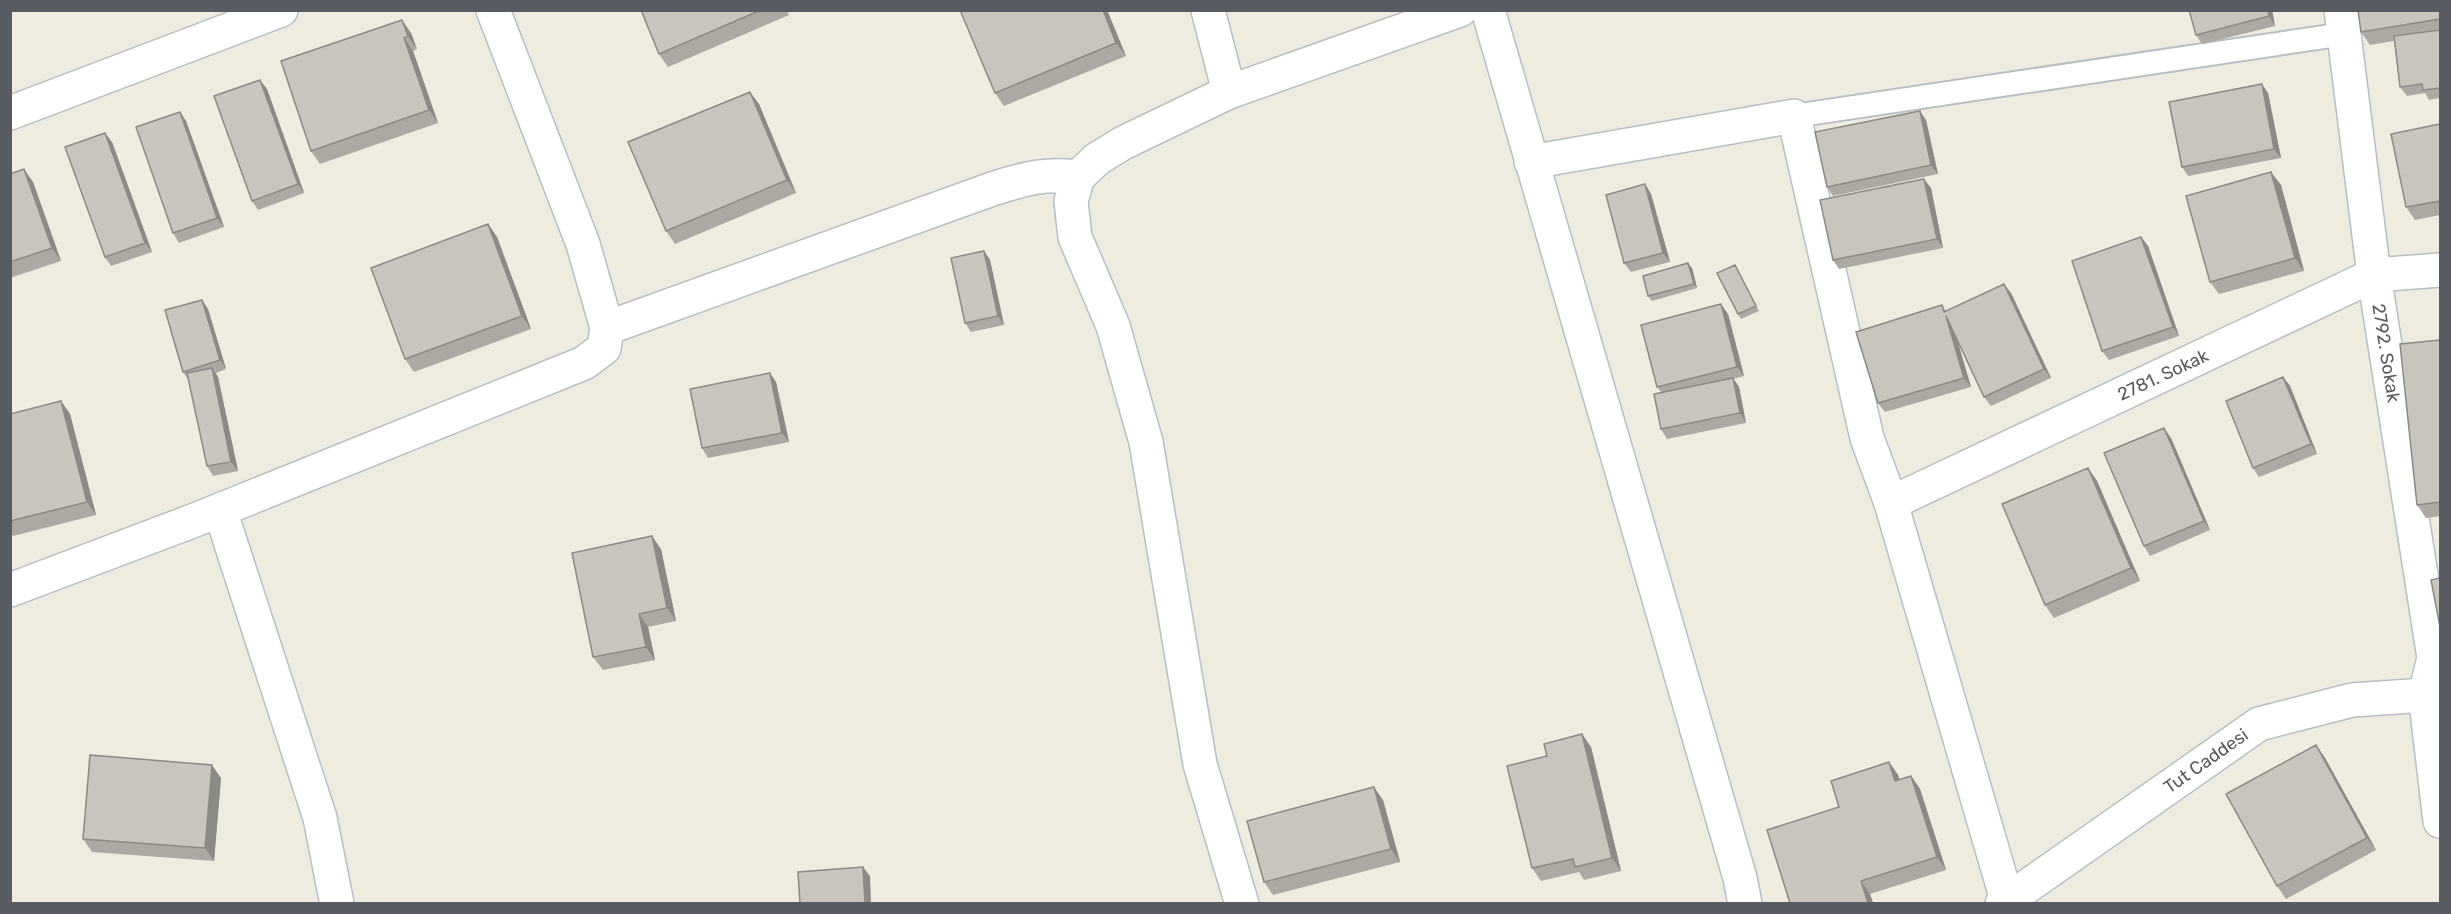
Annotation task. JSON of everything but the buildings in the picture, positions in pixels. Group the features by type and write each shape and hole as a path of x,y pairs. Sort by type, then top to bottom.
{"street":[{"path":"10,113 281,10"},
{"path":"10,590 220,510 584,363 604,348 607,328 583,244 493,10"},
{"path":"1208,10 1229,92"},
{"path":"1242,903 1200,764 1146,442 1113,326 1075,237 1071,201 1078,177 1097,159 1123,143 1229,92 1460,10"},
{"path":"1488,10 1740,878 1745,903"},
{"name":"2792. Sokak","path":"2343,22 2374,275 2434,658 2433,694"},
{"path":"1531,162 1794,116 1866,438 1892,503 2005,902"},
{"path":"607,328 1004,186 1051,174 1078,177"},
{"name":"2781. Sokak","path":"1892,503 2374,275 2440,270"},
{"path":"220,510 320,819 337,903"},
{"path":"2433,694 2440,821"},
{"name":"Tut Caddesi","path":"2005,902 2259,724 2352,700 2433,694"}],"lane":[{"path":"1794,116 2343,22"}]}
